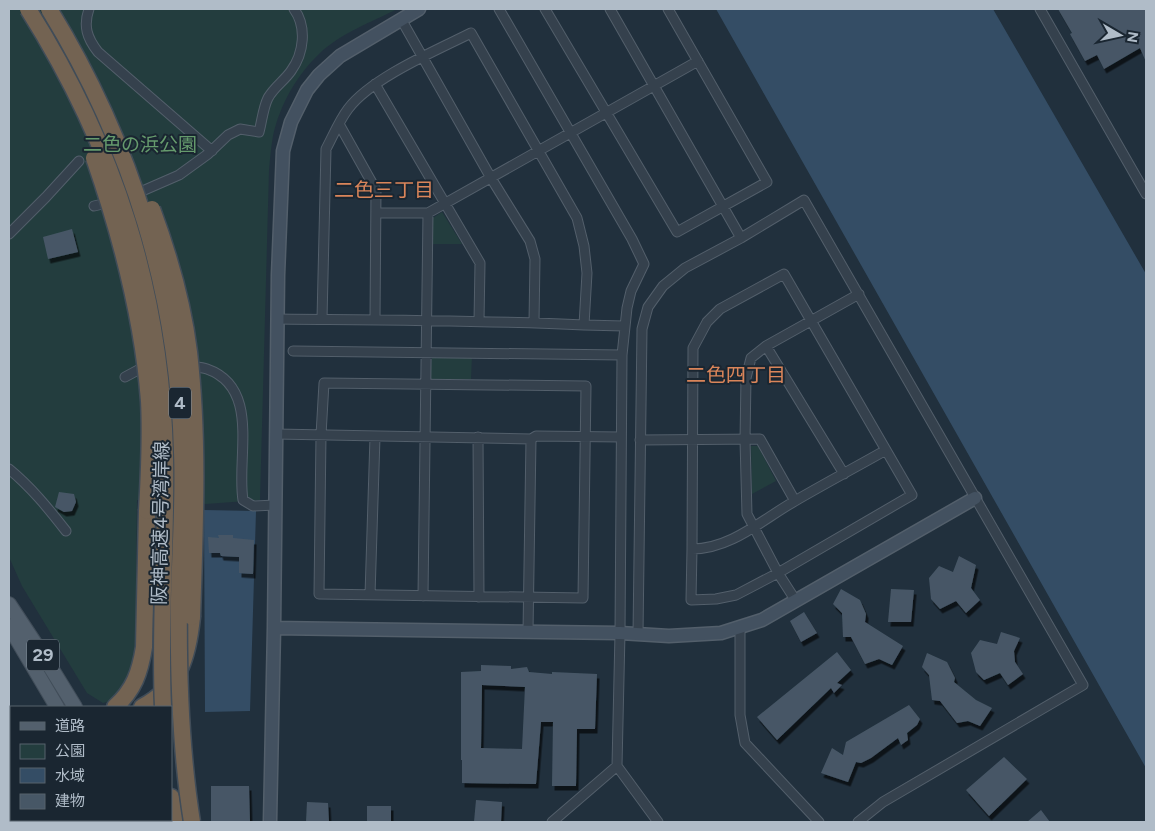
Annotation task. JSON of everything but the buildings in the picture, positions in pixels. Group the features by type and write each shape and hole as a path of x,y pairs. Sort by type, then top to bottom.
{"highway":[{"path":"23,9 66,86 86,134 100,174 124,260 140,332 149,401 150,440 144,647 142,663 133,687 126,698 116,706"},
{"name":"阪神高速4号湾岸線","path":"28,9 46,36 72,85 102,149 142,270 152,316 163,410 165,455 161,650 163,706"},
{"name":"阪神高速4号湾岸線","path":"49,9 104,111 125,161 143,211 169,314 176,358 182,454 178,652 183,755 192,822"},
{"path":"80,64 115,123 132,157 148,197 174,275 188,350 195,422 196,456 192,617 189,646 184,662 175,677 164,691 144,706"},
{"path":"172,803 175,822"}],"main road":[{"name":"29","path":"9,604 15,634 56,706"},
{"name":"29","path":"15,634 74,706"}],"street":[{"path":"89,9 85,26 91,44 212,151"},
{"path":"270,822 276,505 277,319 283,151 291,122 308,90 329,65 340,56 419,9"},
{"path":"499,9 632,239 644,264 631,291 624,326 622,355 617,766 658,822"},
{"path":"545,9 677,232 767,182 668,9"},
{"path":"610,9 741,238"},
{"path":"1040,9 1146,194"},
{"path":"94,206 124,199 179,175 212,151 228,136 240,129 259,132 268,100 274,88 290,72 297,60 303,30 297,10"},
{"path":"401,19 491,178 530,241 535,259 534,322"},
{"path":"322,320 326,149 349,108 364,92 422,58 471,33 577,218 584,246 587,273 584,325"},
{"path":"376,213 428,213 698,61"},
{"path":"375,84 480,263 479,320"},
{"path":"339,124 376,190 375,320"},
{"path":"9,234 46,198 79,161"},
{"path":"638,634 642,329 648,306 663,286 685,268 741,238 804,200 1083,685 883,802 858,822"},
{"path":"422,596 428,213"},
{"path":"784,274 812,320 912,495 778,573 736,595 716,599 690,600 693,348 707,322 720,309 784,274"},
{"path":"796,602 752,527 747,514 746,378 751,358 766,346 859,294"},
{"path":"277,319 479,320 624,326"},
{"path":"766,346 844,474"},
{"path":"293,351 622,355"},
{"path":"124,376 138,370 187,365 207,369 227,381 238,400 243,424 243,500 253,506 276,505"},
{"path":"324,383 426,384 586,386 583,598 319,594 321,435 324,383"},
{"path":"276,434 531,439 536,436 621,437"},
{"path":"370,595 375,436"},
{"path":"478,437 479,597"},
{"path":"528,632 531,439"},
{"path":"640,440 760,439 794,501"},
{"path":"692,549 708,548 730,540 794,501 886,450"},
{"path":"9,469 47,506 66,531"},
{"path":"274,628 620,633 669,636 721,633 762,620 796,602 976,498"},
{"path":"9,597 15,634"},
{"path":"740,628 740,715 745,743 819,822"},
{"path":"552,822 617,766"}],"green space":[{"name":"二色の浜公園","path":"9,9 397,9 347,34 328,46 304,71 285,101 273,136 269,170 260,500 206,504 137,500 136,577 139,643 133,674 114,700 103,703 87,693 22,586 9,557"},
{"path":"442,212 462,244 433,244 433,218"},
{"path":"472,356 471,379 430,379 432,357"},
{"path":"751,446 758,446 776,481 752,494"}],"water":[{"path":"716,9 993,9 1146,274 1146,768"},
{"path":"204,510 256,511 250,711 205,712"}],"district":[{"name":"二色三丁目","path":"384,190"},
{"name":"二色四丁目","path":"736,375"}]}
